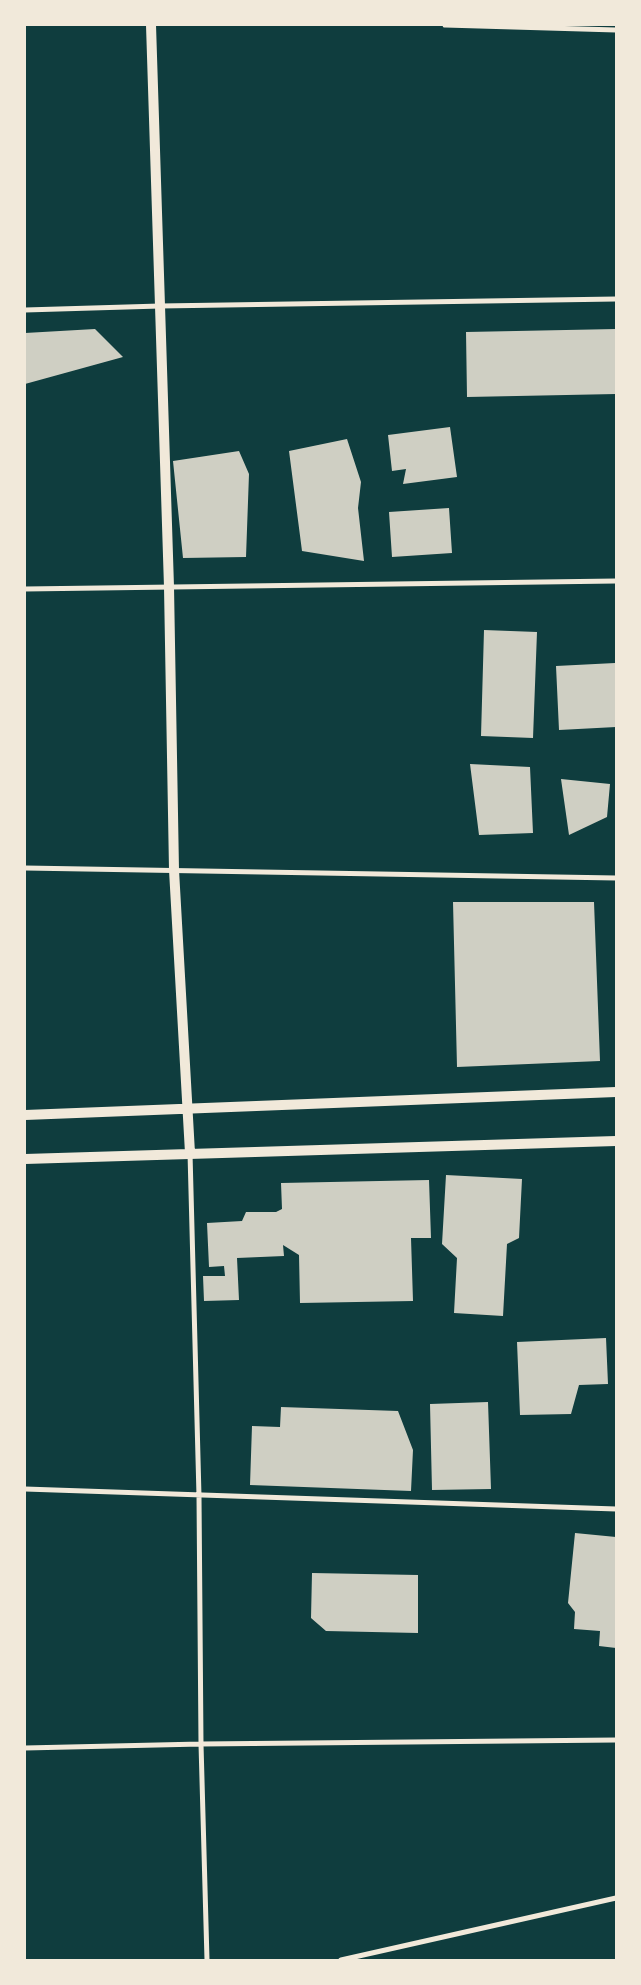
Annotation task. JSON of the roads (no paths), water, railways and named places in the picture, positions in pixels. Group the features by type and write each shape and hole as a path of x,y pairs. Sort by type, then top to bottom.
{"main road":[{"path":"152,25 169,587 174,870 190,1153"},
{"path":"25,1115 616,1092"},
{"path":"25,1159 616,1141"}],"street":[{"path":"445,25 616,30"},
{"path":"25,310 616,299"},
{"path":"25,589 616,581"},
{"path":"25,868 616,878"},
{"path":"190,1153 199,1496 201,1744 207,1960"},
{"path":"25,1490 616,1509"},
{"path":"25,1748 201,1744 616,1740"},
{"path":"341,1960 616,1898"}]}
